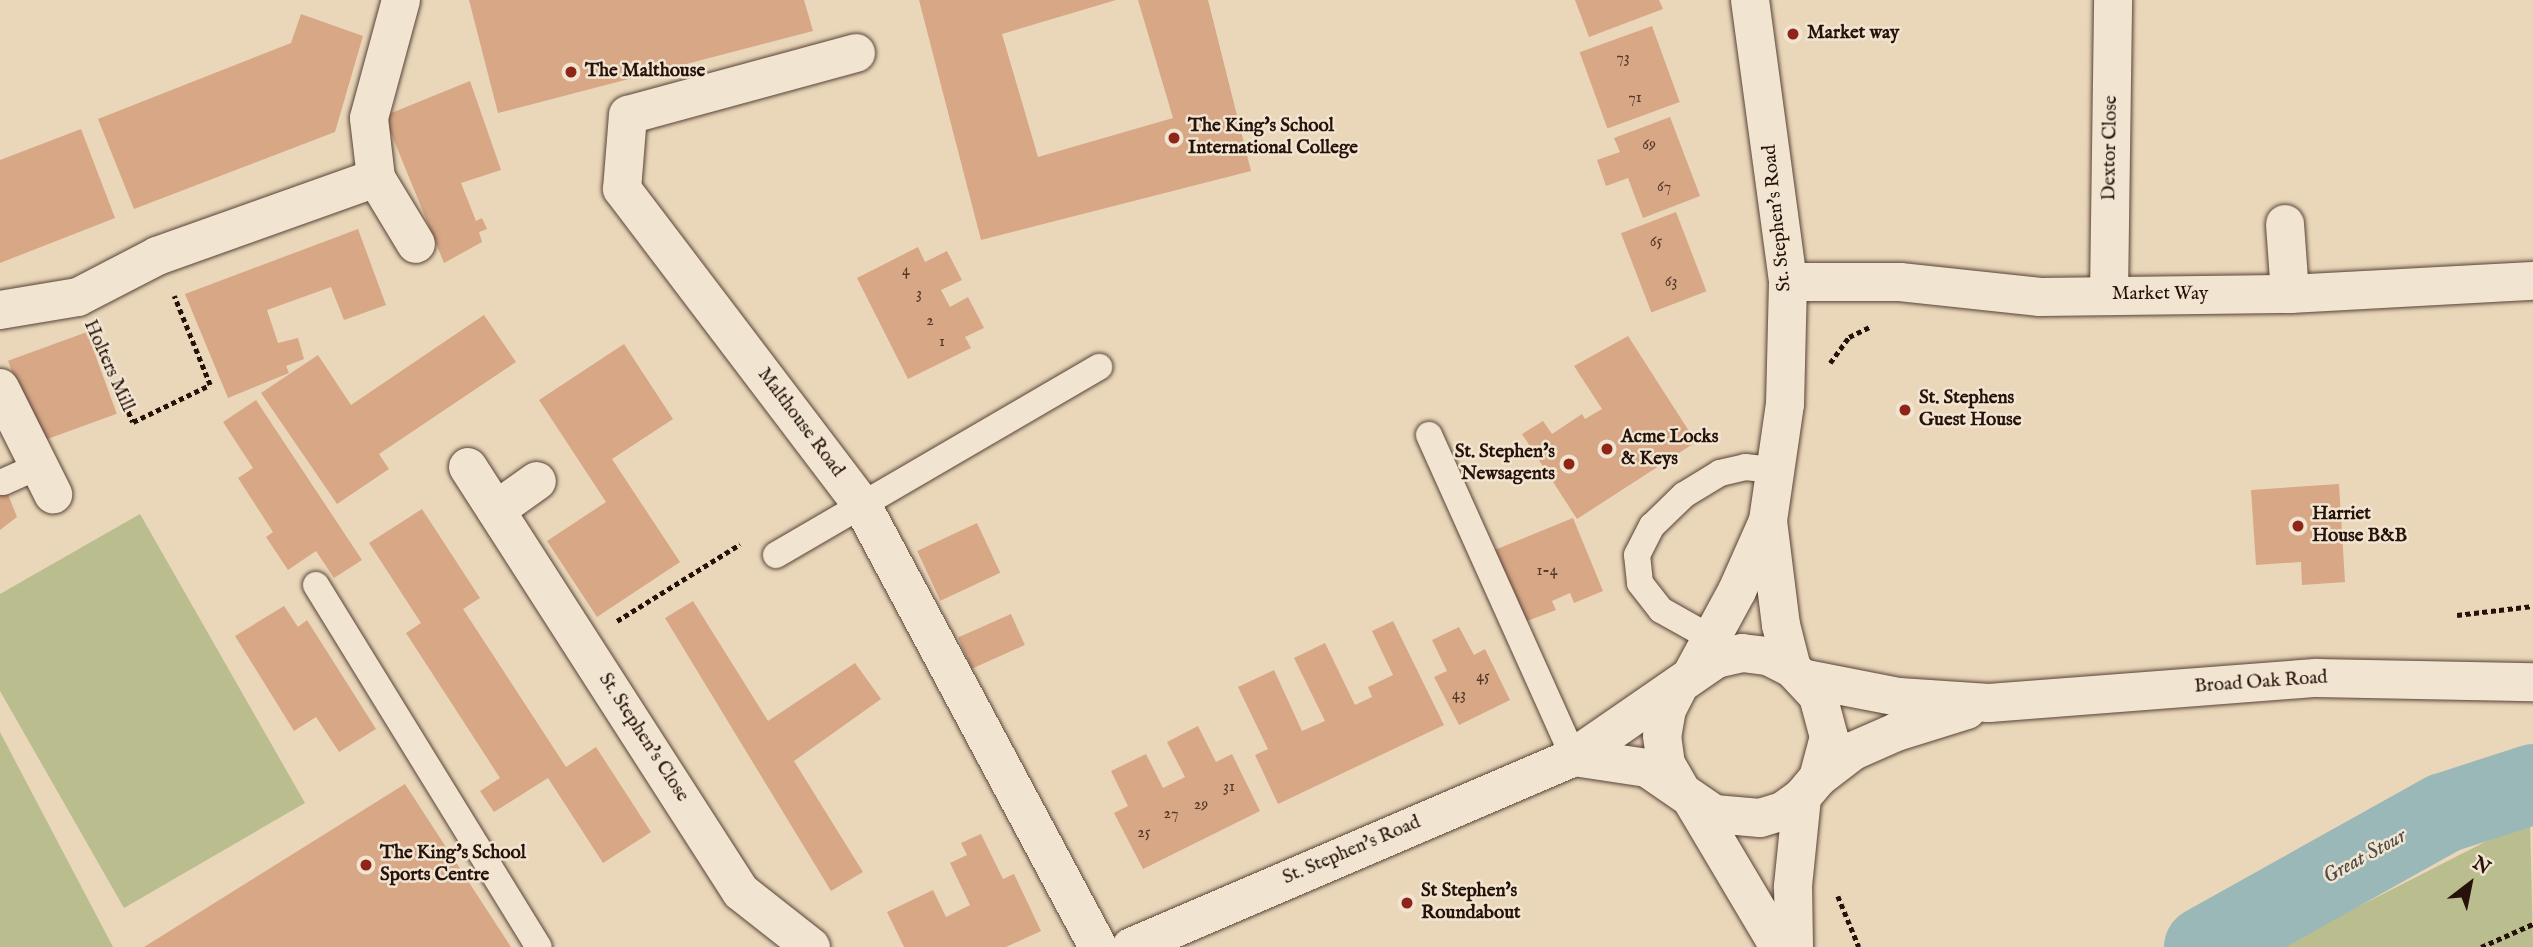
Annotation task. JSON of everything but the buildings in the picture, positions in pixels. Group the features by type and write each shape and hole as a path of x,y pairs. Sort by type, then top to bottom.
{"street":[{"path":"401,0 369,118 376,178 416,244"},
{"name":"St. Stephen's Road","path":"1750,0 1788,282 1785,404 1768,521 1781,625 1799,673 1826,716 1829,737 1810,788 1793,886 1794,947"},
{"name":"Dextor Close","path":"2109,295 2113,0"},
{"name":"Malthouse Road","path":"856,53 628,115 622,189 862,505 1098,947"},
{"name":"Holters Mill","path":"0,310 78,297 158,256 376,178"},
{"path":"2285,224 2290,294"},
{"name":"Market Way","path":"1788,282 1900,282 2040,297 2290,294 2533,281"},
{"path":"0,388 46,480"},
{"name":"St. Stephen's Close","path":"468,467 741,892 811,947"},
{"path":"496,510 537,481"},
{"name":"St. Stephen's Road","path":"1768,521 1711,638 1667,709 1661,736 1666,764 1779,947"},
{"name":"St. Stephen's Road","path":"1131,947 1574,757 1716,659 1742,653 1768,656 1799,673"},
{"name":"Broad Oak Road","path":"1799,673 1885,695 1989,703 2316,678 2533,682"},
{"name":"Broad Oak Road","path":"1810,788 1853,751 1896,732 1989,703"},
{"path":"1574,757 1647,768 1687,795 1737,819 1783,811 1810,788"}],"lane":[{"path":"776,555 1099,367"},
{"path":"1429,435 1574,757"},
{"path":"1711,638 1661,610 1640,583 1637,555 1652,526 1684,495 1720,473 1745,467 1775,470"},
{"path":"3,482 46,480"},
{"path":"316,584 539,947"}],"path":[{"name":"Holters Mill","path":"78,297 133,422 210,385 158,256"},
{"path":"1824,372 1849,338 1878,323"},
{"path":"582,644 753,536"},
{"path":"2457,615 2533,606"},
{"path":"1833,884 1859,947"},
{"path":"2481,947 2533,924"}],"green space":[{"path":"140,514 305,803 124,908 0,691 0,594"},
{"path":"0,732 113,947 0,947"},
{"path":"2530,819 2533,947 2276,947 2324,924"}],"waterway":[{"name":"Great Stour","path":"2204,947 2444,813 2533,784"}],"place":[{"name":"Market way","path":"1793,34"},
{"name":"The Malthouse","path":"571,72"},
{"name":"The King's School International College","path":"1174,138"},
{"name":"St. Stephens Guest House","path":"1905,410"},
{"name":"Acme Locks & Keys","path":"1607,449"},
{"name":"St. Stephen's Newsagents","path":"1569,464"},
{"name":"Harriet House B&B","path":"2298,526"},
{"name":"The King's School Sports Centre","path":"366,865"},
{"name":"St Stephen's Roundabout","path":"1407,903"}]}
